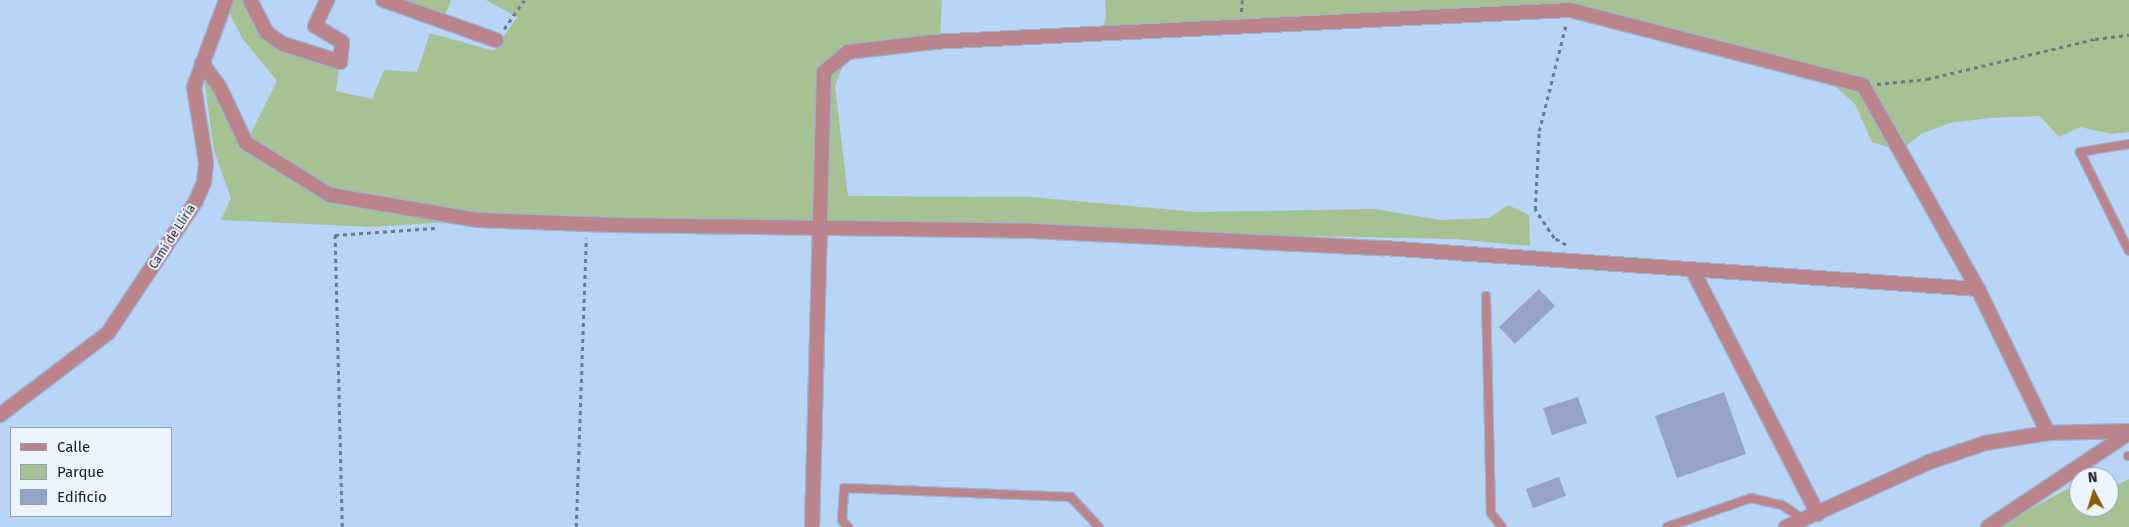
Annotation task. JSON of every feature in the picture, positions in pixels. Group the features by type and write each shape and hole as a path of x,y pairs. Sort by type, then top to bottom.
{"street":[{"name":"Camí de Llíria","path":"0,415 108,333 196,200 204,182 206,162 194,87 226,0"},
{"path":"250,0 267,33 284,44 340,62 342,42 315,26 327,0"},
{"path":"383,0 496,40"},
{"path":"812,527 816,284 821,227 824,72 848,52 932,42 1570,10 1863,85 1978,289 2048,433"},
{"path":"202,63 220,88 246,143 330,194 478,220 587,224 1033,231 1354,246 1693,271 1978,289"},
{"path":"1693,271 1818,514"},
{"path":"1786,527 1930,462 1985,443 2048,433 2129,432"},
{"path":"1988,527 2129,432"}],"lane":[{"path":"2129,144 2080,152 2129,251"},
{"path":"1486,296 1491,513 1502,527"},
{"path":"848,527 842,520 844,488 1071,497 1099,527"},
{"path":"1667,527 1751,498 1782,505 1804,520"}],"path":[{"path":"496,40 524,0"},
{"path":"1569,248 1554,238 1535,210 1539,131 1570,10"},
{"path":"1863,85 1927,78 2095,39 2129,35"},
{"path":"576,527 587,224"},
{"path":"342,527 335,235 442,228"}],"green space":[{"path":"226,0 250,0 267,33 340,62 336,91 372,99 384,70 417,72 430,33 494,51 517,17 486,0 942,0 940,37 848,52 835,86 848,196 1032,197 1197,212 1375,209 1440,220 1489,218 1508,205 1529,215 1530,246 1455,239 478,220 370,227 221,220 231,198 214,151 202,63 246,143 277,81 242,38 225,4"},
{"path":"404,0 451,0 445,15"},
{"path":"1105,0 2129,0 2129,132 2112,134 2080,127 2059,137 2040,116 1990,118 1949,123 1921,134 1900,151 1872,142 1855,104 1820,73 1570,10 1100,35 1106,17"},
{"path":"2129,479 2129,527 1996,527 2069,488 2069,517 2119,517 2119,484"}],"building":[{"path":"1539,289 1555,306 1515,344 1499,327"},
{"path":"1724,392 1746,454 1677,478 1655,416"},
{"path":"1578,397 1587,423 1552,435 1543,408"},
{"path":"1559,477 1566,496 1533,508 1526,489"}]}
